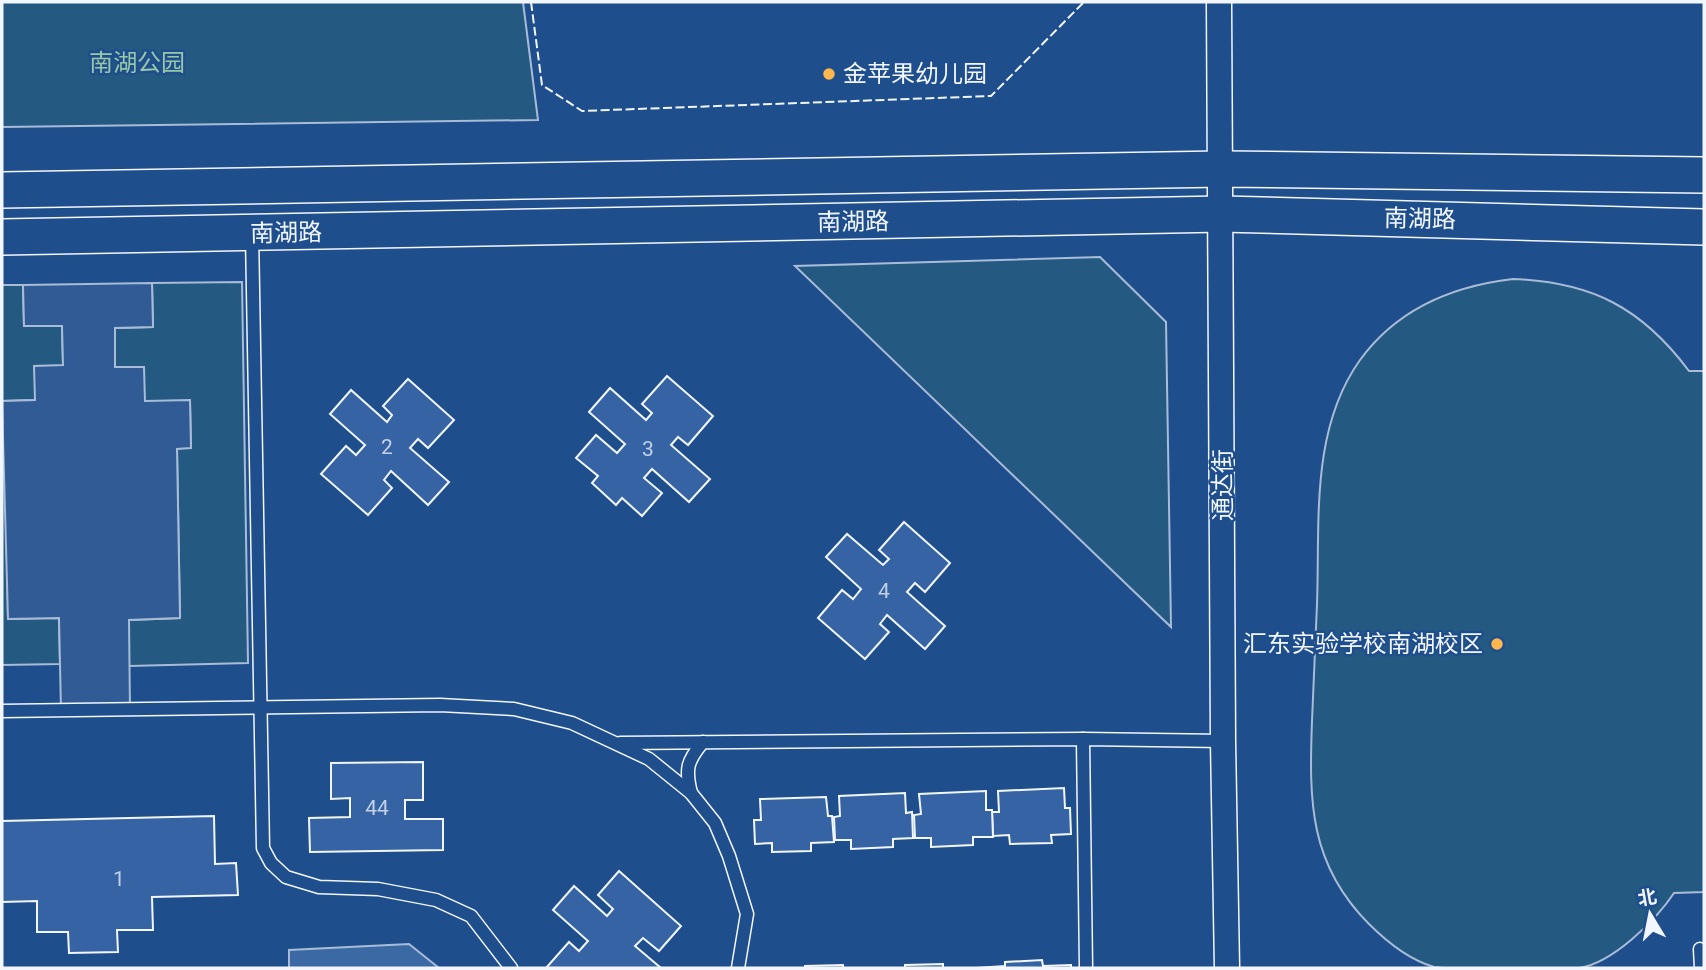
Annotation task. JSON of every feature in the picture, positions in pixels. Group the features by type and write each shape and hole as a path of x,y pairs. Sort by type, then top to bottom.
{"main road":[{"name":"南湖路","path":"2,190 1222,169 1704,175"},
{"name":"南湖路","path":"2,237 1223,214 1704,227"}],"street":[{"name":"通达街","path":"1219,2 1223,214 1223,741 1227,968"}],"lane":[{"path":"252,234 263,848 271,863 286,877 319,887 378,889 436,900 471,916 511,968"},
{"path":"2,711 440,705 514,709 572,723 649,759 691,793 715,823 729,856 747,914 738,968"},
{"path":"1083,739 1086,968"},
{"path":"616,743 1083,739 1223,741"},
{"path":"691,793 686,772 688,759 703,742"},
{"path":"1700,948 1701,968"}],"green space":[{"name":"南湖公园","path":"2,2 523,2 538,120 2,127"},
{"path":"1100,257 1166,322 1171,627 795,266"},
{"name":"汇东实验学校南湖校区","path":"1513,279 1567,286 1613,302 1653,330 1689,371 1704,371 1704,892 1674,893 1632,939 1606,958 1579,968 1434,967 1407,955 1391,943 1369,924 1349,901 1334,878 1317,830 1313,805 1311,750 1321,477 1325,446 1344,387 1360,360 1375,342 1391,327 1428,303 1469,287"},
{"path":"242,282 248,663 129,666 129,620 180,618 177,448 191,447 190,401 145,401 115,367 115,328 153,327 152,283"},
{"path":"2,285 23,285 24,326 62,326 63,365 35,400 2,401"},
{"path":"2,448 5,448 8,619 59,618 60,664 2,665"}],"shaded area":[{"path":"152,283 153,327 115,328 115,367 144,367 145,401 190,400 191,448 177,449 180,618 129,620 130,710 61,711 59,618 8,619 2,401 35,400 34,366 63,365 62,326 24,326 23,285"},
{"path":"409,944 439,968 289,968 289,950"}],"building":[{"path":"667,376 713,416 688,445 678,437 671,445 710,479 689,502 652,469 644,478 662,493 642,516 622,498 616,505 592,483 598,476 576,458 596,435 617,453 625,444 589,412 610,388 646,420 652,413 642,404"},
{"path":"408,379 454,420 428,448 418,439 410,448 449,482 428,505 391,471 384,480 392,488 368,515 321,474 346,446 356,455 365,445 330,414 351,390 387,422 392,415 383,406"},
{"path":"904,522 950,563 925,592 915,583 907,592 945,626 925,649 887,615 880,624 889,632 865,659 818,618 842,590 853,599 861,589 826,557 847,534 883,565 889,559 879,550"},
{"path":"423,762 423,800 405,800 405,819 443,819 443,850 310,852 309,818 350,817 350,798 331,799 331,763"},
{"path":"1064,788 1065,808 1070,808 1071,834 1051,835 1052,843 1010,844 1009,835 993,836 992,812 999,812 998,791"},
{"path":"986,791 986,810 992,810 993,837 973,837 973,845 931,847 931,838 915,838 914,815 921,814 919,794"},
{"path":"905,793 906,813 912,812 913,838 893,839 893,847 851,849 851,840 835,840 834,817 840,816 839,796"},
{"path":"826,797 828,816 832,816 834,842 811,843 811,851 772,852 772,843 755,844 754,820 761,820 760,799"},
{"path":"214,816 215,864 236,863 238,895 152,897 153,930 117,930 118,952 69,953 68,932 37,932 37,901 2,902 2,821"},
{"path":"619,871 681,926 659,951 643,938 635,946 661,968 546,968 569,942 579,951 588,941 553,910 574,886 607,916 613,909 598,895"},
{"path":"1042,960 1043,966 1071,965 1071,968 976,968 1005,966 1005,962"},
{"path":"943,964 943,968 905,968 905,965"},
{"path":"843,965 843,968 805,968 805,966"}],"fence":[{"path":"531,2 542,85 582,111 991,96 1084,2"}],"place":[{"name":"金苹果幼儿园","path":"829,74"},
{"name":"汇东实验学校南湖校区","path":"1497,644"}]}
